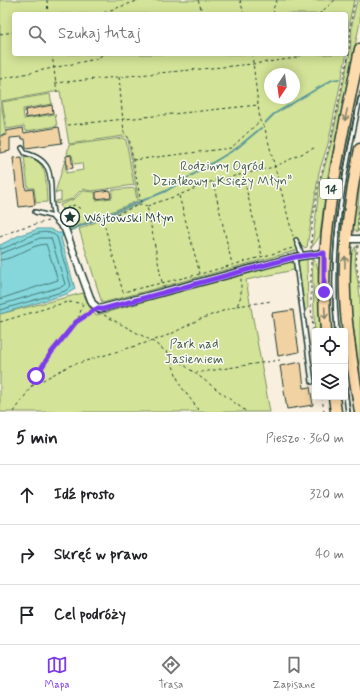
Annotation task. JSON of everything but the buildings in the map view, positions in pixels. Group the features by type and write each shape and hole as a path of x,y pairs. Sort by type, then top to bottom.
{"main road":[{"name":"14","path":"326,328 324,253 332,185 360,49"},
{"name":"14","path":"360,149 350,198 346,239 345,300 360,412"},
{"path":"334,400 336,412"}],"street":[{"path":"54,217 65,229 96,308 110,307 302,255 324,253"},
{"path":"346,239 360,239"}],"lane":[{"path":"337,328 334,279 337,225 343,181 360,99"},
{"path":"22,148 25,153 44,161 48,168 54,217 35,212"},
{"path":"296,240 297,248 302,255"},
{"path":"295,257 312,382"},
{"path":"346,400 348,412"}],"path":[{"path":"47,0 48,12"},
{"path":"105,12 140,0"},
{"path":"198,0 202,12"},
{"path":"240,0 243,12"},
{"path":"274,12 273,9 277,0"},
{"path":"321,12 335,0"},
{"path":"311,248 312,224 320,173 330,144 349,52 351,22 355,0"},
{"path":"0,34 12,32"},
{"path":"52,56 56,92"},
{"path":"0,79 96,59 101,56"},
{"path":"252,56 260,121 265,129 274,167 297,248 200,274 123,292 102,220 141,204 147,206 179,195 212,181 274,167 314,148"},
{"path":"56,83 253,64 296,58 300,56"},
{"path":"119,77 124,133 129,138 141,204"},
{"path":"68,125 258,105"},
{"path":"133,160 231,148 260,121"},
{"path":"243,174 263,256"},
{"path":"212,181 232,265"},
{"path":"179,195 200,274"},
{"path":"61,210 74,205 81,208"},
{"path":"147,206 162,283"},
{"path":"0,237 20,228 46,224 54,217"},
{"path":"311,258 311,308 313,328"},
{"path":"237,306 241,296 242,272"},
{"path":"31,387 69,366 152,342 200,319 237,306 272,300"},
{"path":"0,322 67,302 82,303 96,308 102,314 152,342 247,412"},
{"path":"76,322 82,303"},
{"path":"14,412 51,353 76,322 96,308"},
{"path":"169,354 180,385 200,412"},
{"path":"194,373 280,360"},
{"path":"322,400 324,412"}],"green space":[{"name":"Rodzinny Ogród Działkowy „Księży Młyn”","path":"0,0 354,0 349,22 348,37 348,12 12,12 12,56 346,56 328,144 319,172 307,247 304,248 302,246 295,251 102,303 79,229 139,204 128,139 123,136 69,144 60,91 1,101 6,134 0,135"},
{"path":"357,0 360,0 360,22 327,180 320,236 312,247 320,182 331,144 350,52 352,23"},
{"path":"50,94 52,104 23,109 24,119 55,114 57,126 26,131 24,126 7,129 2,102"},
{"path":"122,138 126,140 134,185 92,191 82,189 72,199 56,204 56,201 61,200 61,192 55,193 65,160 66,173 83,170 82,163 74,164 72,155 67,154 69,145"},
{"path":"24,156 38,162 42,167 46,179 47,202 36,203 34,188 28,188"},
{"path":"360,176 357,232 353,228 353,221"},
{"path":"135,188 137,201 70,229 69,226 78,221 72,208 63,212 60,205 74,199 83,191 95,192 96,200 112,198 112,190"},
{"path":"356,246 355,264 360,296 360,374 353,327 350,287 352,255"},
{"path":"305,257 307,260 308,309 305,310 298,264 301,258"},
{"path":"312,259 316,263 318,269 320,328 315,328"},
{"name":"Park nad Jasieniem","path":"288,261 294,264 294,270 246,280 270,412 0,412 0,314 83,293 93,313 97,315"}],"water":[{"path":"38,229 50,229 58,233 62,233 63,235 61,238 75,289 67,294 0,314 0,245 20,235"}],"waterway":[{"path":"265,123 274,114 332,80 339,79"},
{"path":"66,232 166,191 237,148 261,128"}],"tram line":[{"path":"335,328 333,300 334,240 342,181 360,91"},
{"path":"348,396 350,412"}],"place":[{"name":"Wójtowski Młyn","path":"70,217"}],"route":[{"path":"36,376 51,353 76,322 96,309 99,310 162,294 305,254 316,253 324,253 324,292"}]}
